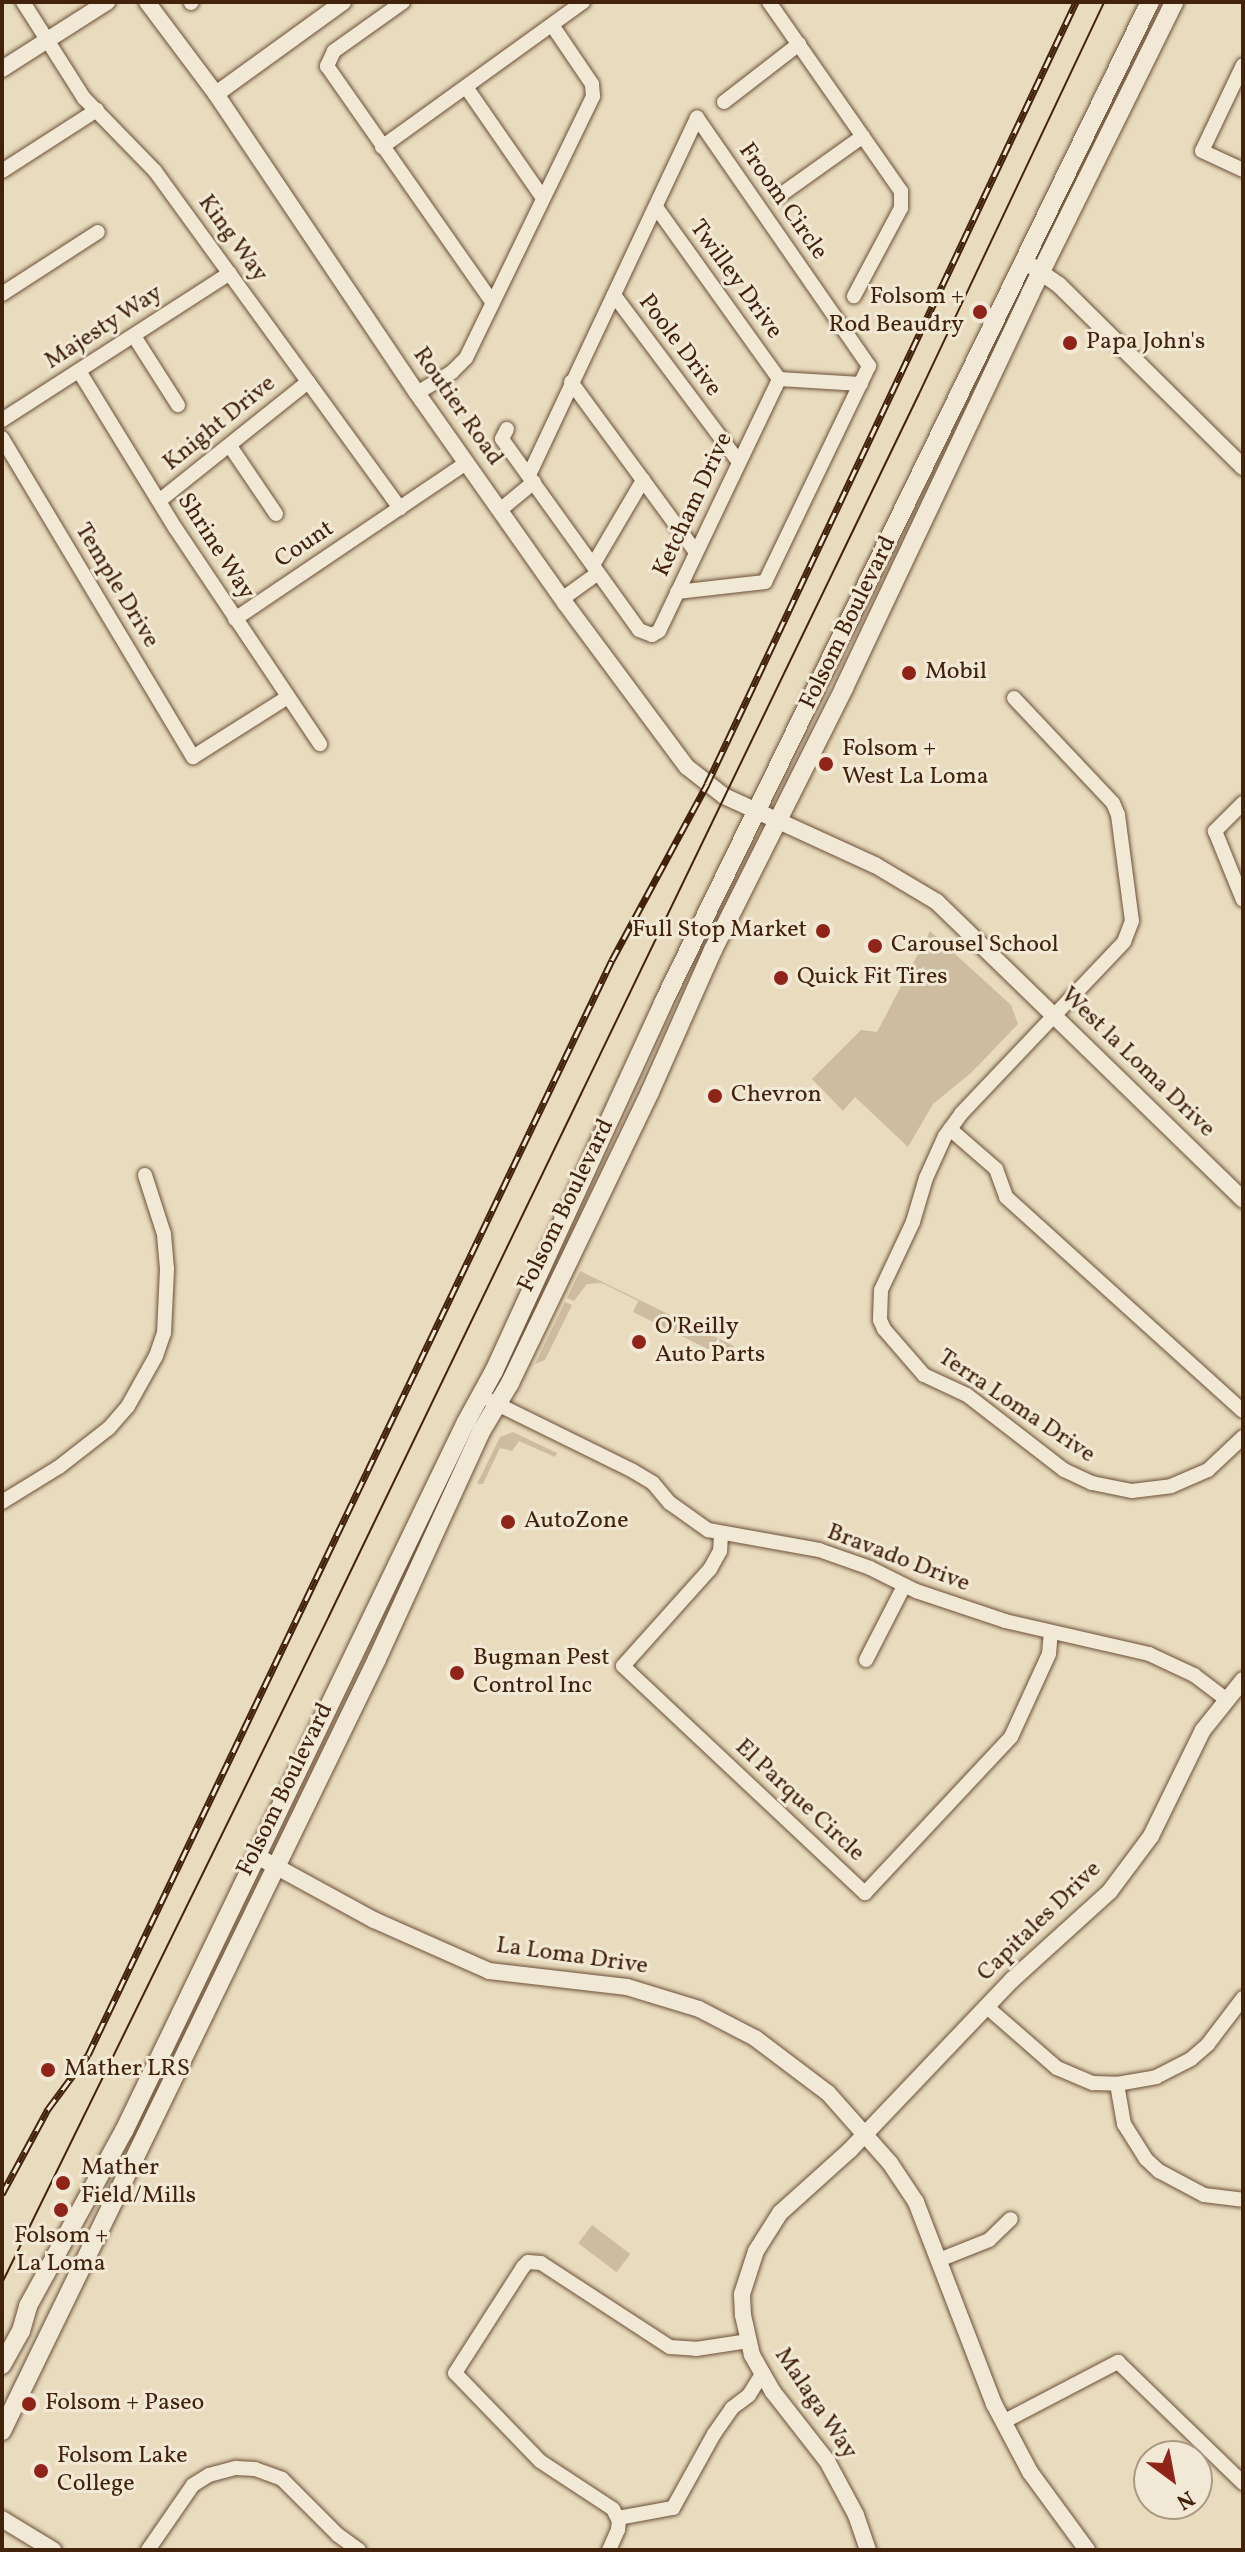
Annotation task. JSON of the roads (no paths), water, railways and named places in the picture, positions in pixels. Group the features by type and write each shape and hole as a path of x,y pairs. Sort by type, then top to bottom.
{"main road":[{"name":"Folsom Boulevard","path":"2,2365 21,2331 28,2306 124,2131 257,1856 489,1400 650,1092 713,950 885,605 1150,2"},
{"name":"Folsom Boulevard","path":"2,2431 276,1866 489,1400 548,1258 663,1003 755,812 1011,284 1034,266 1174,2"},
{"path":"885,605 884,578 904,533 901,516"},
{"path":"650,1092 643,1077 662,1030 663,1003"}],"street":[{"name":"King Way","path":"23,2 84,98 155,171 400,508"},
{"path":"2,69 107,2"},
{"name":"Routier Road","path":"147,2 216,94 466,463 687,767 717,792 755,812"},
{"path":"216,94 343,2"},
{"path":"403,2 334,51 328,60 329,72 492,302"},
{"path":"382,147 583,2"},
{"path":"769,2 901,191 902,199 854,296"},
{"path":"417,393 452,372 466,358 594,90 552,25"},
{"path":"724,102 799,44"},
{"path":"1243,65 1202,151 1243,170"},
{"path":"466,87 543,198"},
{"path":"2,171 97,110"},
{"name":"Froom Circle","path":"532,479 571,382 697,118 869,366 861,384"},
{"path":"779,196 863,136"},
{"name":"Twilley Drive","path":"656,207 779,379"},
{"path":"2,294 98,232"},
{"path":"1034,266 1243,467"},
{"name":"Majesty Way","path":"2,420 230,273"},
{"name":"Poole Drive","path":"614,295 738,461"},
{"path":"134,336 178,405"},
{"name":"Shrine Way","path":"79,371 235,619 320,744"},
{"path":"677,592 765,582 861,384 779,379"},
{"name":"Ketcham Drive","path":"595,569 646,635 659,631 779,379"},
{"name":"Knight Drive","path":"159,501 308,382"},
{"path":"571,382 696,552"},
{"path":"507,429 502,439 595,569"},
{"name":"Temple Drive","path":"2,438 193,757 288,697"},
{"path":"230,446 276,514"},
{"name":"Count","path":"235,619 466,463"},
{"path":"500,510 532,479"},
{"path":"562,599 595,569 643,480"},
{"name":"Terra Loma Drive","path":"1014,698 1113,803 1118,815 1132,912 1124,942 950,1129 936,1153 913,1222 878,1300 884,1329 924,1375 967,1395 1064,1470 1108,1488 1156,1489 1187,1481 1227,1456 1243,1437"},
{"path":"1243,803 1215,831 1221,854 1243,900"},
{"name":"West la Loma Drive","path":"755,812 875,865 937,902 1243,1200"},
{"path":"950,1129 996,1169 1006,1197 1243,1411"},
{"path":"2,1502 85,1449 109,1428 128,1406 156,1356 164,1333 167,1269 164,1234 145,1175"},
{"name":"Bravado Drive","path":"489,1400 633,1471 653,1483 689,1519 721,1534 819,1550 870,1568 904,1586 991,1617 1149,1654 1194,1675 1225,1698"},
{"name":"El Parque Circle","path":"721,1534 720,1551 710,1569 623,1666 865,1893 1011,1737 1049,1654 1051,1633"},
{"path":"866,1660 904,1586"},
{"name":"Capitales Drive","path":"864,2134 987,2007 1091,1910 1127,1870 1151,1836 1203,1730 1225,1698 1243,1680"},
{"name":"La Loma Drive","path":"257,1856 374,1920 489,1971 627,1987 699,2009 734,2025 828,2093 908,2188 939,2260 969,2347 1003,2422 1039,2485 1087,2550"},
{"path":"987,2007 1057,2068 1093,2083 1117,2084 1156,2077 1191,2059 1208,2044 1243,1998"},
{"path":"1117,2084 1124,2124 1146,2159 1159,2171 1176,2183 1204,2195 1243,2200"},
{"name":"Malaga Way","path":"864,2134 786,2207 763,2237 742,2294 748,2341 762,2374 827,2461 856,2515 868,2550"},
{"path":"939,2260 989,2240 1011,2219"},
{"path":"609,2550 618,2530 618,2518 613,2509 540,2461 455,2373 523,2267 528,2262 541,2263 670,2347 696,2349 748,2341"},
{"path":"1003,2422 1118,2362 1243,2483"},
{"path":"618,2518 673,2508 714,2434 732,2408 749,2395 762,2374"},
{"path":"148,2550 180,2499 193,2485 209,2475 236,2468 255,2469 282,2479 338,2535 359,2550"},
{"path":"2,2519 53,2550"}],"tram line":[{"path":"2,2283 329,1616 918,396 1104,2"}],"railway":[{"path":"2,2194 48,2109 88,2055 612,960 707,784 1076,2"}],"place":[{"name":"Folsom + Rod Beaudry","path":"980,312"},
{"name":"Papa John's","path":"1070,343"},
{"name":"Mobil","path":"909,673"},
{"name":"Folsom + West La Loma","path":"826,764"},
{"name":"Full Stop Market","path":"823,931"},
{"name":"Carousel School","path":"875,946"},
{"name":"Quick Fit Tires","path":"781,978"},
{"name":"Chevron","path":"715,1096"},
{"name":"O'Reilly Auto Parts","path":"639,1342"},
{"name":"AutoZone","path":"508,1522"},
{"name":"Bugman Pest Control Inc","path":"457,1673"},
{"name":"Mather LRS","path":"48,2070"},
{"name":"Mather Field/Mills","path":"63,2183"},
{"name":"Folsom + La Loma","path":"61,2210"},
{"name":"Folsom + Paseo","path":"29,2404"},
{"name":"Folsom Lake College","path":"41,2471"}]}
